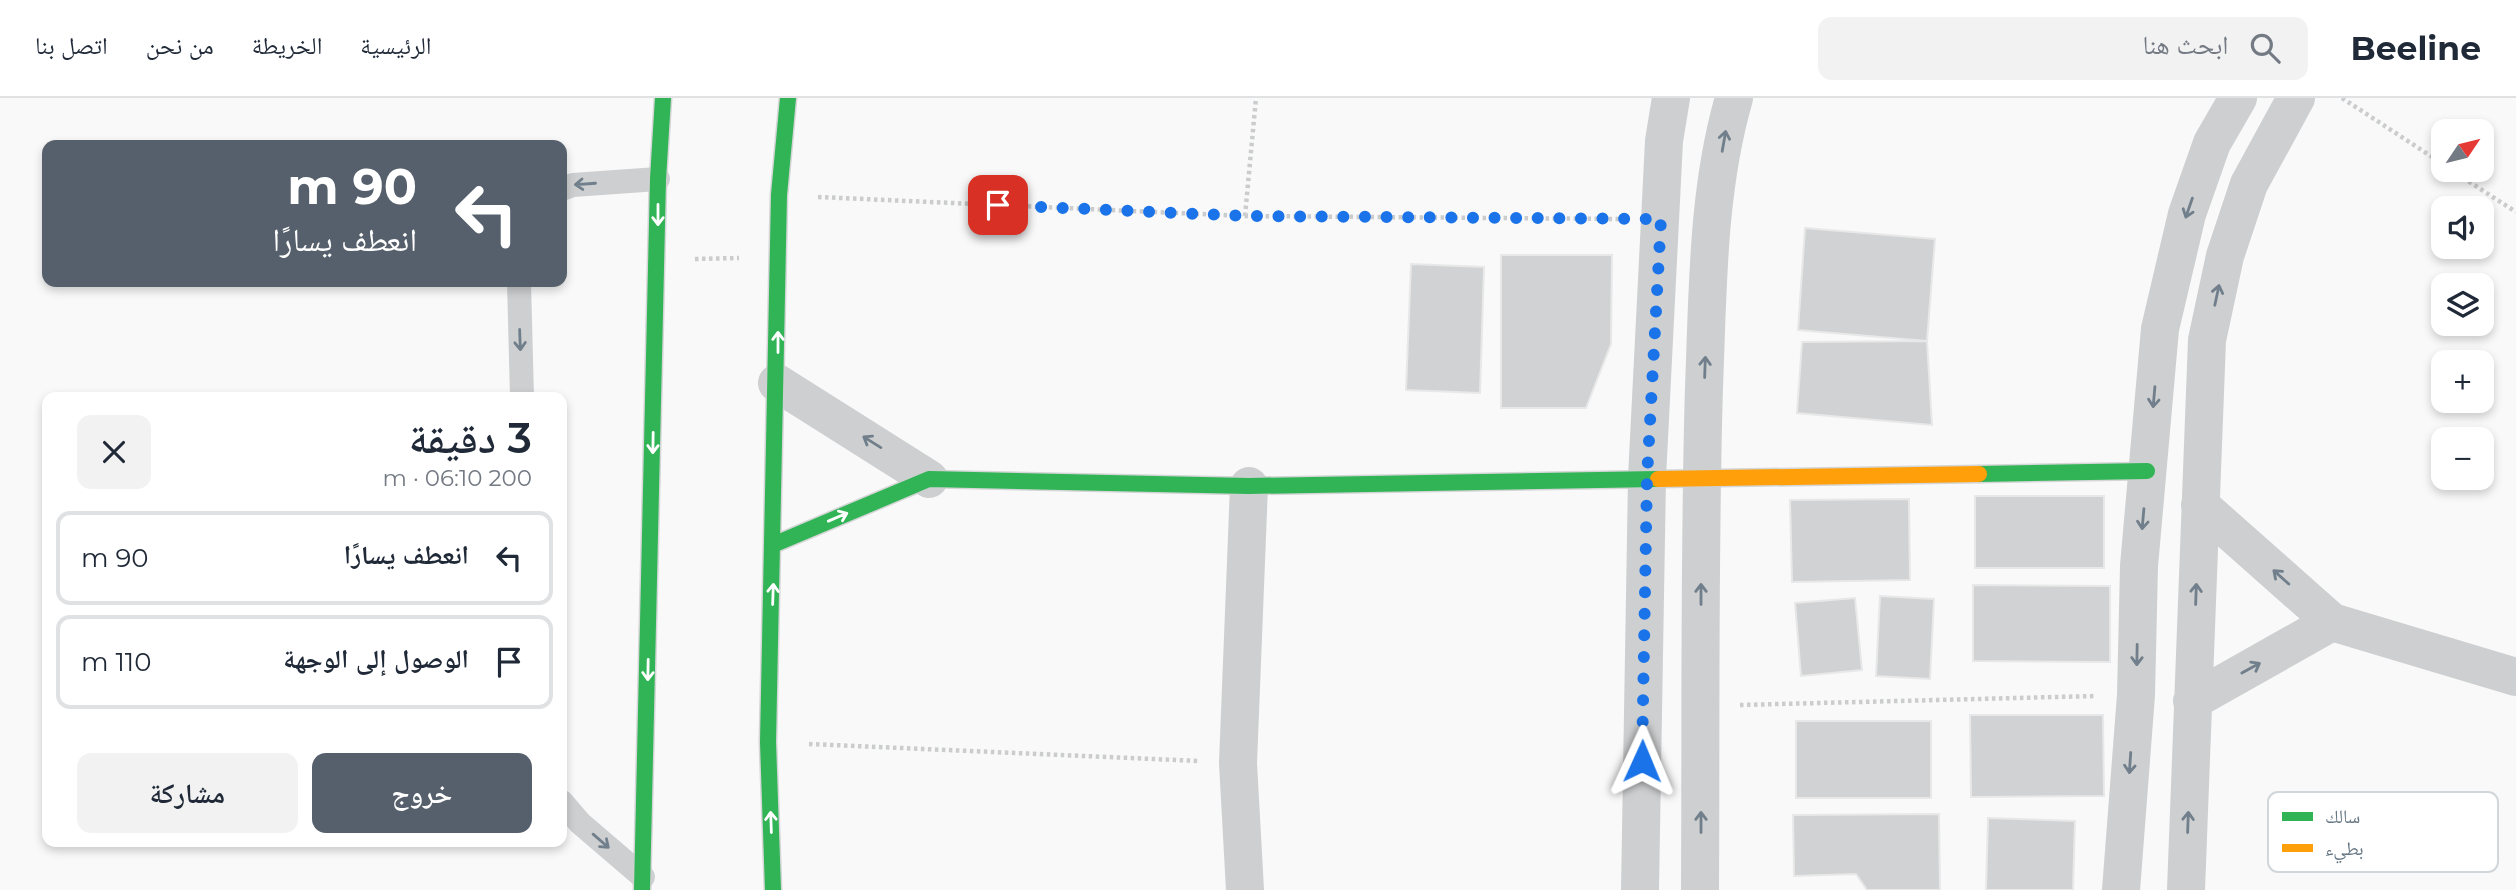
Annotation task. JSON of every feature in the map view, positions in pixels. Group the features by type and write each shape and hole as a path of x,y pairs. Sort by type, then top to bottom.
{"street":[{"path":"643,884 663,98"},
{"path":"773,890 768,742 775,544 779,195 788,98"},
{"path":"1700,890 1701,477 1710,216 1726,126 1734,98"},
{"path":"2121,890 2136,695 2139,566 2160,329 2186,214 2212,143 2238,98"},
{"path":"2186,890 2207,340 2225,256 2249,184 2296,98"},
{"path":"1640,890 1647,478 1669,99"},
{"path":"2160,329 2207,340"},
{"path":"777,383 929,479"},
{"path":"775,544 929,479 1249,486 2147,471"},
{"path":"1245,890 1238,763 1249,486"},
{"path":"2200,505 2332,622 2516,677"},
{"path":"2192,701 2332,622"}],"lane":[{"path":"567,187 659,179"},
{"path":"519,287 522,392"},
{"path":"567,808 643,884"}],"path":[{"path":"1245,216 1256,98"},
{"path":"2342,98 2431,156"},
{"path":"2470,182 2516,212"},
{"path":"779,195 1245,216 1661,219"},
{"path":"658,260 779,257"},
{"path":"1701,706 2136,695"},
{"path":"768,742 1238,763"}],"building":[{"path":"1805,228 1935,239 1927,341 1798,330"},
{"path":"1501,255 1612,255 1611,344 1586,408 1501,408"},
{"path":"1411,264 1484,267 1480,393 1406,390"},
{"path":"1927,341 1932,425 1797,413 1802,342"},
{"path":"1975,496 2104,496 2104,568 1975,568"},
{"path":"1909,499 1910,580 1792,582 1790,500"},
{"path":"1973,585 2110,586 2110,662 1973,661"},
{"path":"1880,596 1934,599 1930,679 1876,676"},
{"path":"1855,598 1862,670 1801,676 1795,603"},
{"path":"1970,715 2103,715 2104,796 1971,797"},
{"path":"1796,721 1931,721 1931,798 1796,798"},
{"path":"1939,814 1940,890 1867,890 1856,874 1794,876 1793,815"},
{"path":"1988,818 2075,821 2073,890 1986,890"}],"traffic: fast":[{"path":"642,890 658,179 663,98"},
{"path":"773,890 768,742 779,195 788,98"},
{"path":"1979,474 2147,471"},
{"path":"775,544 929,479 1249,486 1658,479"}],"traffic: slow":[{"path":"1658,479 1979,474"}],"route":[{"path":"998,205 1245,216 1661,219 1647,478 1642,761"}]}
